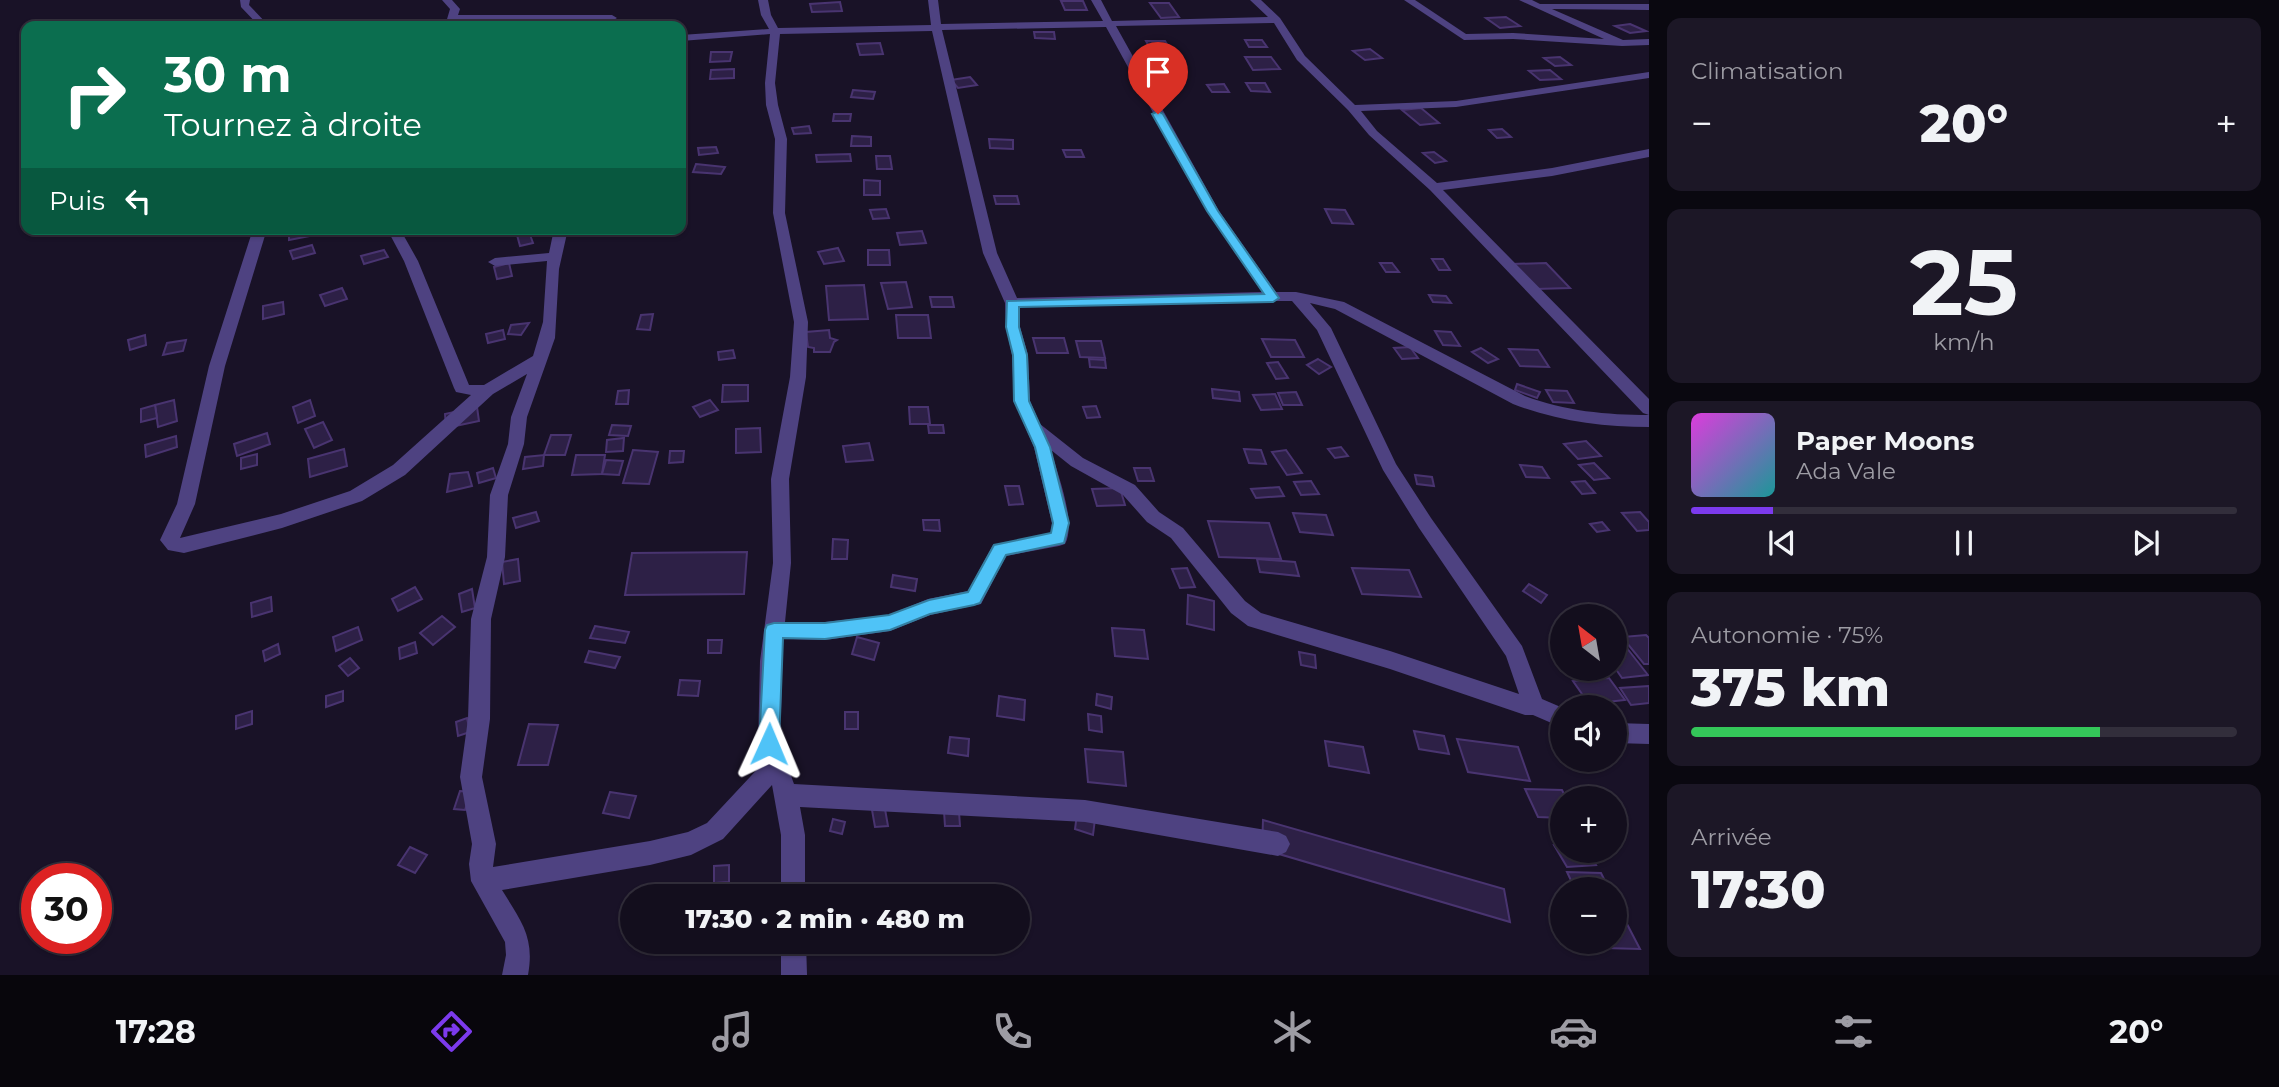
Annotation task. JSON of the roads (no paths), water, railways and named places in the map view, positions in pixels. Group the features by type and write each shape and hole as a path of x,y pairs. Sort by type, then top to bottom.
{"street":[{"path":"245,0 244,5 259,21"},
{"path":"447,0 455,9 452,21"},
{"path":"763,0 766,15 775,31 770,83 772,106 781,139 779,213 801,322 801,349 780,479 782,563 774,630 769,744 787,795 793,835 793,884"},
{"path":"774,630 825,631 890,623 929,607 974,598 1000,550 1059,539 1061,523 1042,447 1021,401 1020,355 1013,327 1012,303 990,253 936,27 933,0"},
{"path":"1096,0 1213,211 1273,298"},
{"path":"1255,0 1277,20 1301,58 1352,108 1373,133 1434,187 1649,408"},
{"path":"1409,0 1464,37 1539,36 1600,43 1649,42"},
{"path":"1524,0 1622,43"},
{"path":"1538,7 1649,7"},
{"path":"492,21 613,18"},
{"path":"686,38 775,31 1277,20"},
{"path":"1352,108 1456,104 1649,75"},
{"path":"1434,187 1552,172 1649,153"},
{"path":"258,235 218,366 186,504 169,540 174,545 184,546 282,521 356,496 398,470 487,390 538,360"},
{"path":"396,235 411,261 462,388 487,390"},
{"path":"515,975 519,955 517,939 483,881 482,827 471,776 479,719 481,619 496,557 499,495 516,444 519,416 550,322 555,256 560,235"},
{"path":"495,262 555,256"},
{"path":"1012,303 1296,296 1339,305 1495,389 1540,408 1609,421 1649,421"},
{"path":"1296,296 1324,328 1361,410 1396,478 1515,652 1534,705"},
{"path":"1034,427 1077,462 1129,490 1153,517 1177,533 1238,607 1255,620 1550,712"},
{"path":"1627,733 1649,734"},
{"path":"483,881 626,858 691,843 715,831 776,765"},
{"path":"787,795 1085,811 1278,844"},
{"path":"793,954 793,975"}]}
